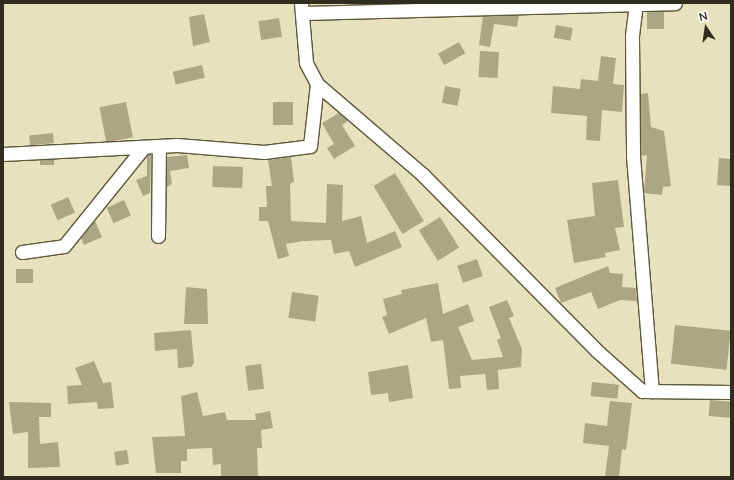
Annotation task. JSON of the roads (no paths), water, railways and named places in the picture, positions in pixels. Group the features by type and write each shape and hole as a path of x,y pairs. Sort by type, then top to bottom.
{"street":[{"path":"675,3 635,5 301,8 306,63 317,84 423,175 596,350 642,391 731,392"},
{"path":"635,5 633,156 652,391"},
{"path":"3,154 159,146 264,152 310,146 317,84"},
{"path":"158,236 159,146"},
{"path":"22,252 64,246 143,148"}]}
